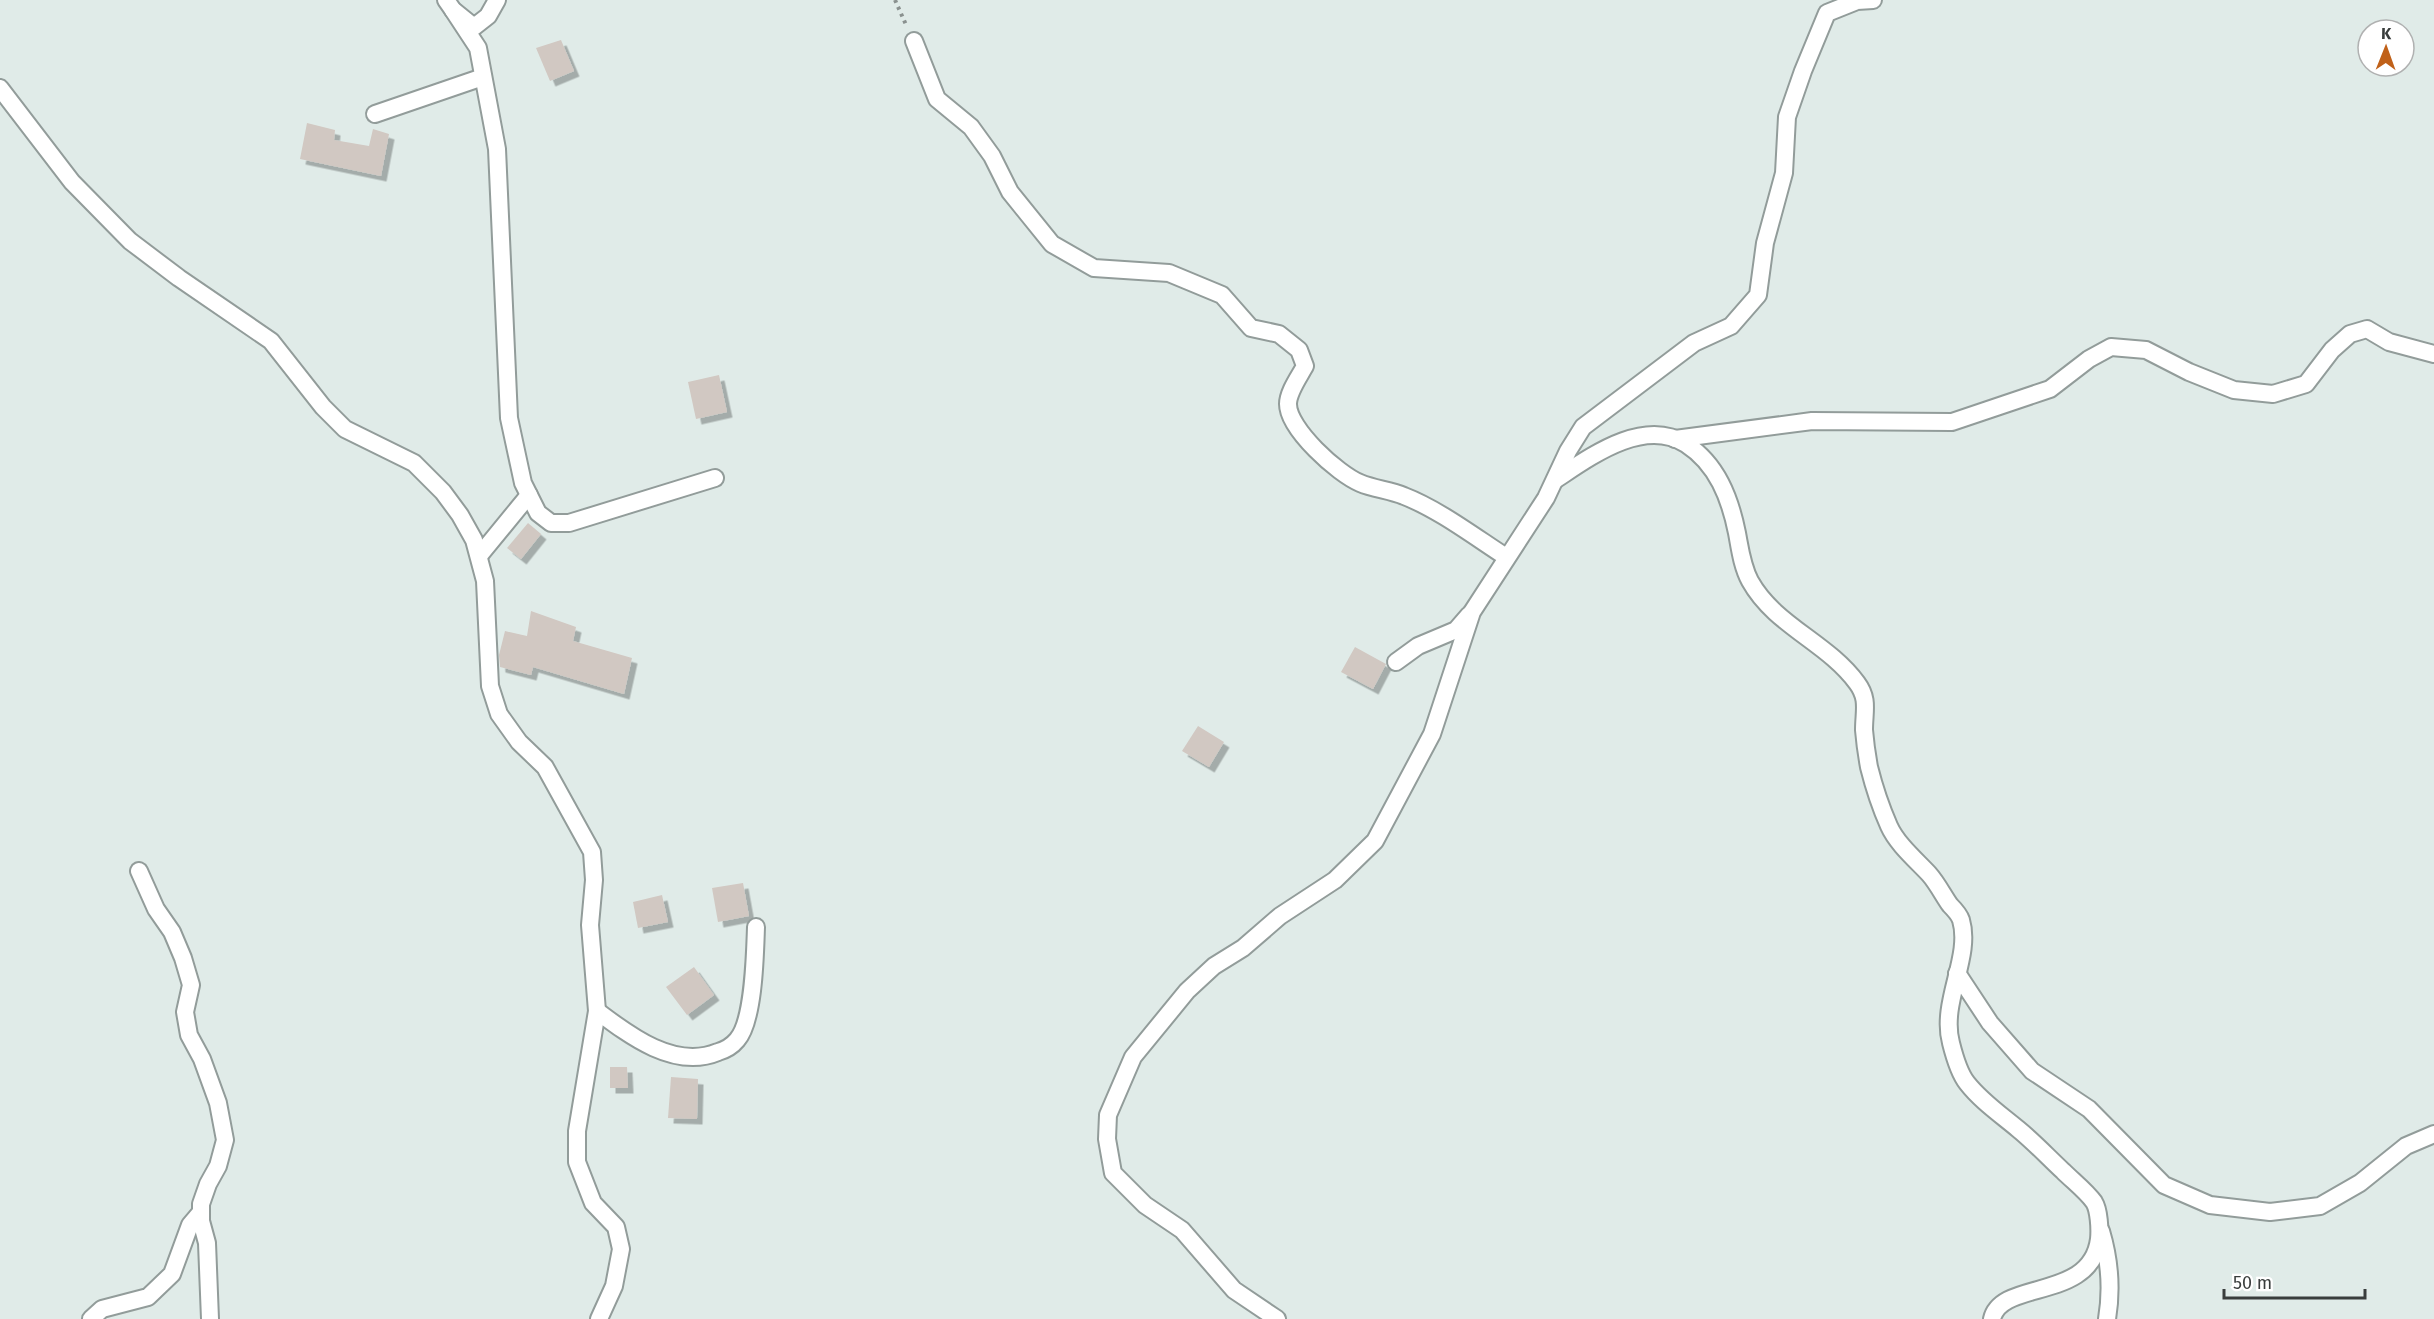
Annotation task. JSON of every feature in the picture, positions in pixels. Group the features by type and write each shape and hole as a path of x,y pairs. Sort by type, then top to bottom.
{"street":[{"path":"449,5 474,27 488,16 497,0"},
{"path":"1396,662 1418,646 1456,630 1472,612 1546,498 1568,451 1583,427 1694,342 1731,326 1758,295 1764,243 1784,173 1787,117 1803,71 1827,14 1857,1 1873,0"},
{"path":"449,5 478,48 497,149 509,418 522,483 538,513 551,523 568,523 715,478"},
{"path":"914,41 937,99 971,127 992,156 1010,192 1052,244 1094,268 1169,273 1193,282 1222,295 1251,328 1279,334 1299,350 1305,366 1294,385 1288,404 1292,418 1304,437 1320,454 1358,483 1404,496 1506,557"},
{"path":"375,114 483,77"},
{"path":"0,88 72,182 130,241 179,278 271,341 323,407 345,429 414,463 443,492 460,515 474,540 485,581 490,686 499,714 519,742 545,767 592,852 594,880 590,925 597,1011 577,1131 577,1162 593,1203 616,1227 621,1249 614,1286 599,1319"},
{"path":"1675,439 1812,421 1952,422 2050,389 2089,359 2111,347 2146,350 2189,372 2234,390 2273,394 2306,384 2332,350 2350,334 2367,329 2389,342 2434,354"},
{"path":"1554,480 1617,442 1664,435 1684,443 1703,458 1716,474 1729,500 1740,555 1759,596 1773,613 1846,669 1860,687 1867,701 1864,730 1869,767 1891,831 1932,878 1961,918 1963,944 1950,1012 1950,1039 1965,1081 2096,1204 2099,1241 2090,1261 2080,1273 2061,1284 2032,1291 2003,1303 1993,1313 1992,1319"},
{"path":"479,556 529,495"},
{"path":"1277,1319 1234,1290 1182,1230 1145,1205 1113,1173 1107,1139 1108,1115 1133,1057 1187,991 1214,966 1243,948 1280,916 1335,880 1375,841 1432,734 1472,612"},
{"path":"139,871 156,909 172,932 183,958 191,985 185,1012 189,1035 202,1059 220,1113 225,1140 218,1166 201,1204 201,1221 207,1243 210,1319"},
{"path":"597,1011 629,1036 672,1055 704,1057 727,1049 738,1039 751,1000 756,927"},
{"path":"1957,973 1990,1023 2032,1071 2089,1109 2164,1185 2210,1205 2270,1212 2320,1206 2360,1183 2406,1146 2434,1134"},
{"path":"91,1319 102,1309 148,1298 172,1274 190,1225 201,1212"},
{"path":"2098,1220 2109,1260 2110,1303 2107,1319"}],"path":[{"path":"894,0 914,41"}],"building":[{"path":"561,40 574,71 550,81 536,48"},
{"path":"307,123 335,130 334,140 369,146 373,129 389,134 381,176 300,159"},
{"path":"719,375 727,412 696,419 688,382"},
{"path":"528,523 541,534 521,559 507,548"},
{"path":"531,611 576,627 573,641 632,658 624,694 533,667 531,675 500,667 499,655 505,631 527,636"},
{"path":"1355,647 1386,664 1373,689 1341,672"},
{"path":"1198,726 1224,742 1209,767 1182,751"},
{"path":"743,883 749,916 718,922 712,888"},
{"path":"662,895 668,922 638,928 633,902"},
{"path":"694,967 714,995 687,1015 666,987"},
{"path":"610,1067 627,1067 628,1088 610,1088"},
{"path":"671,1077 698,1079 697,1119 668,1118"}]}
